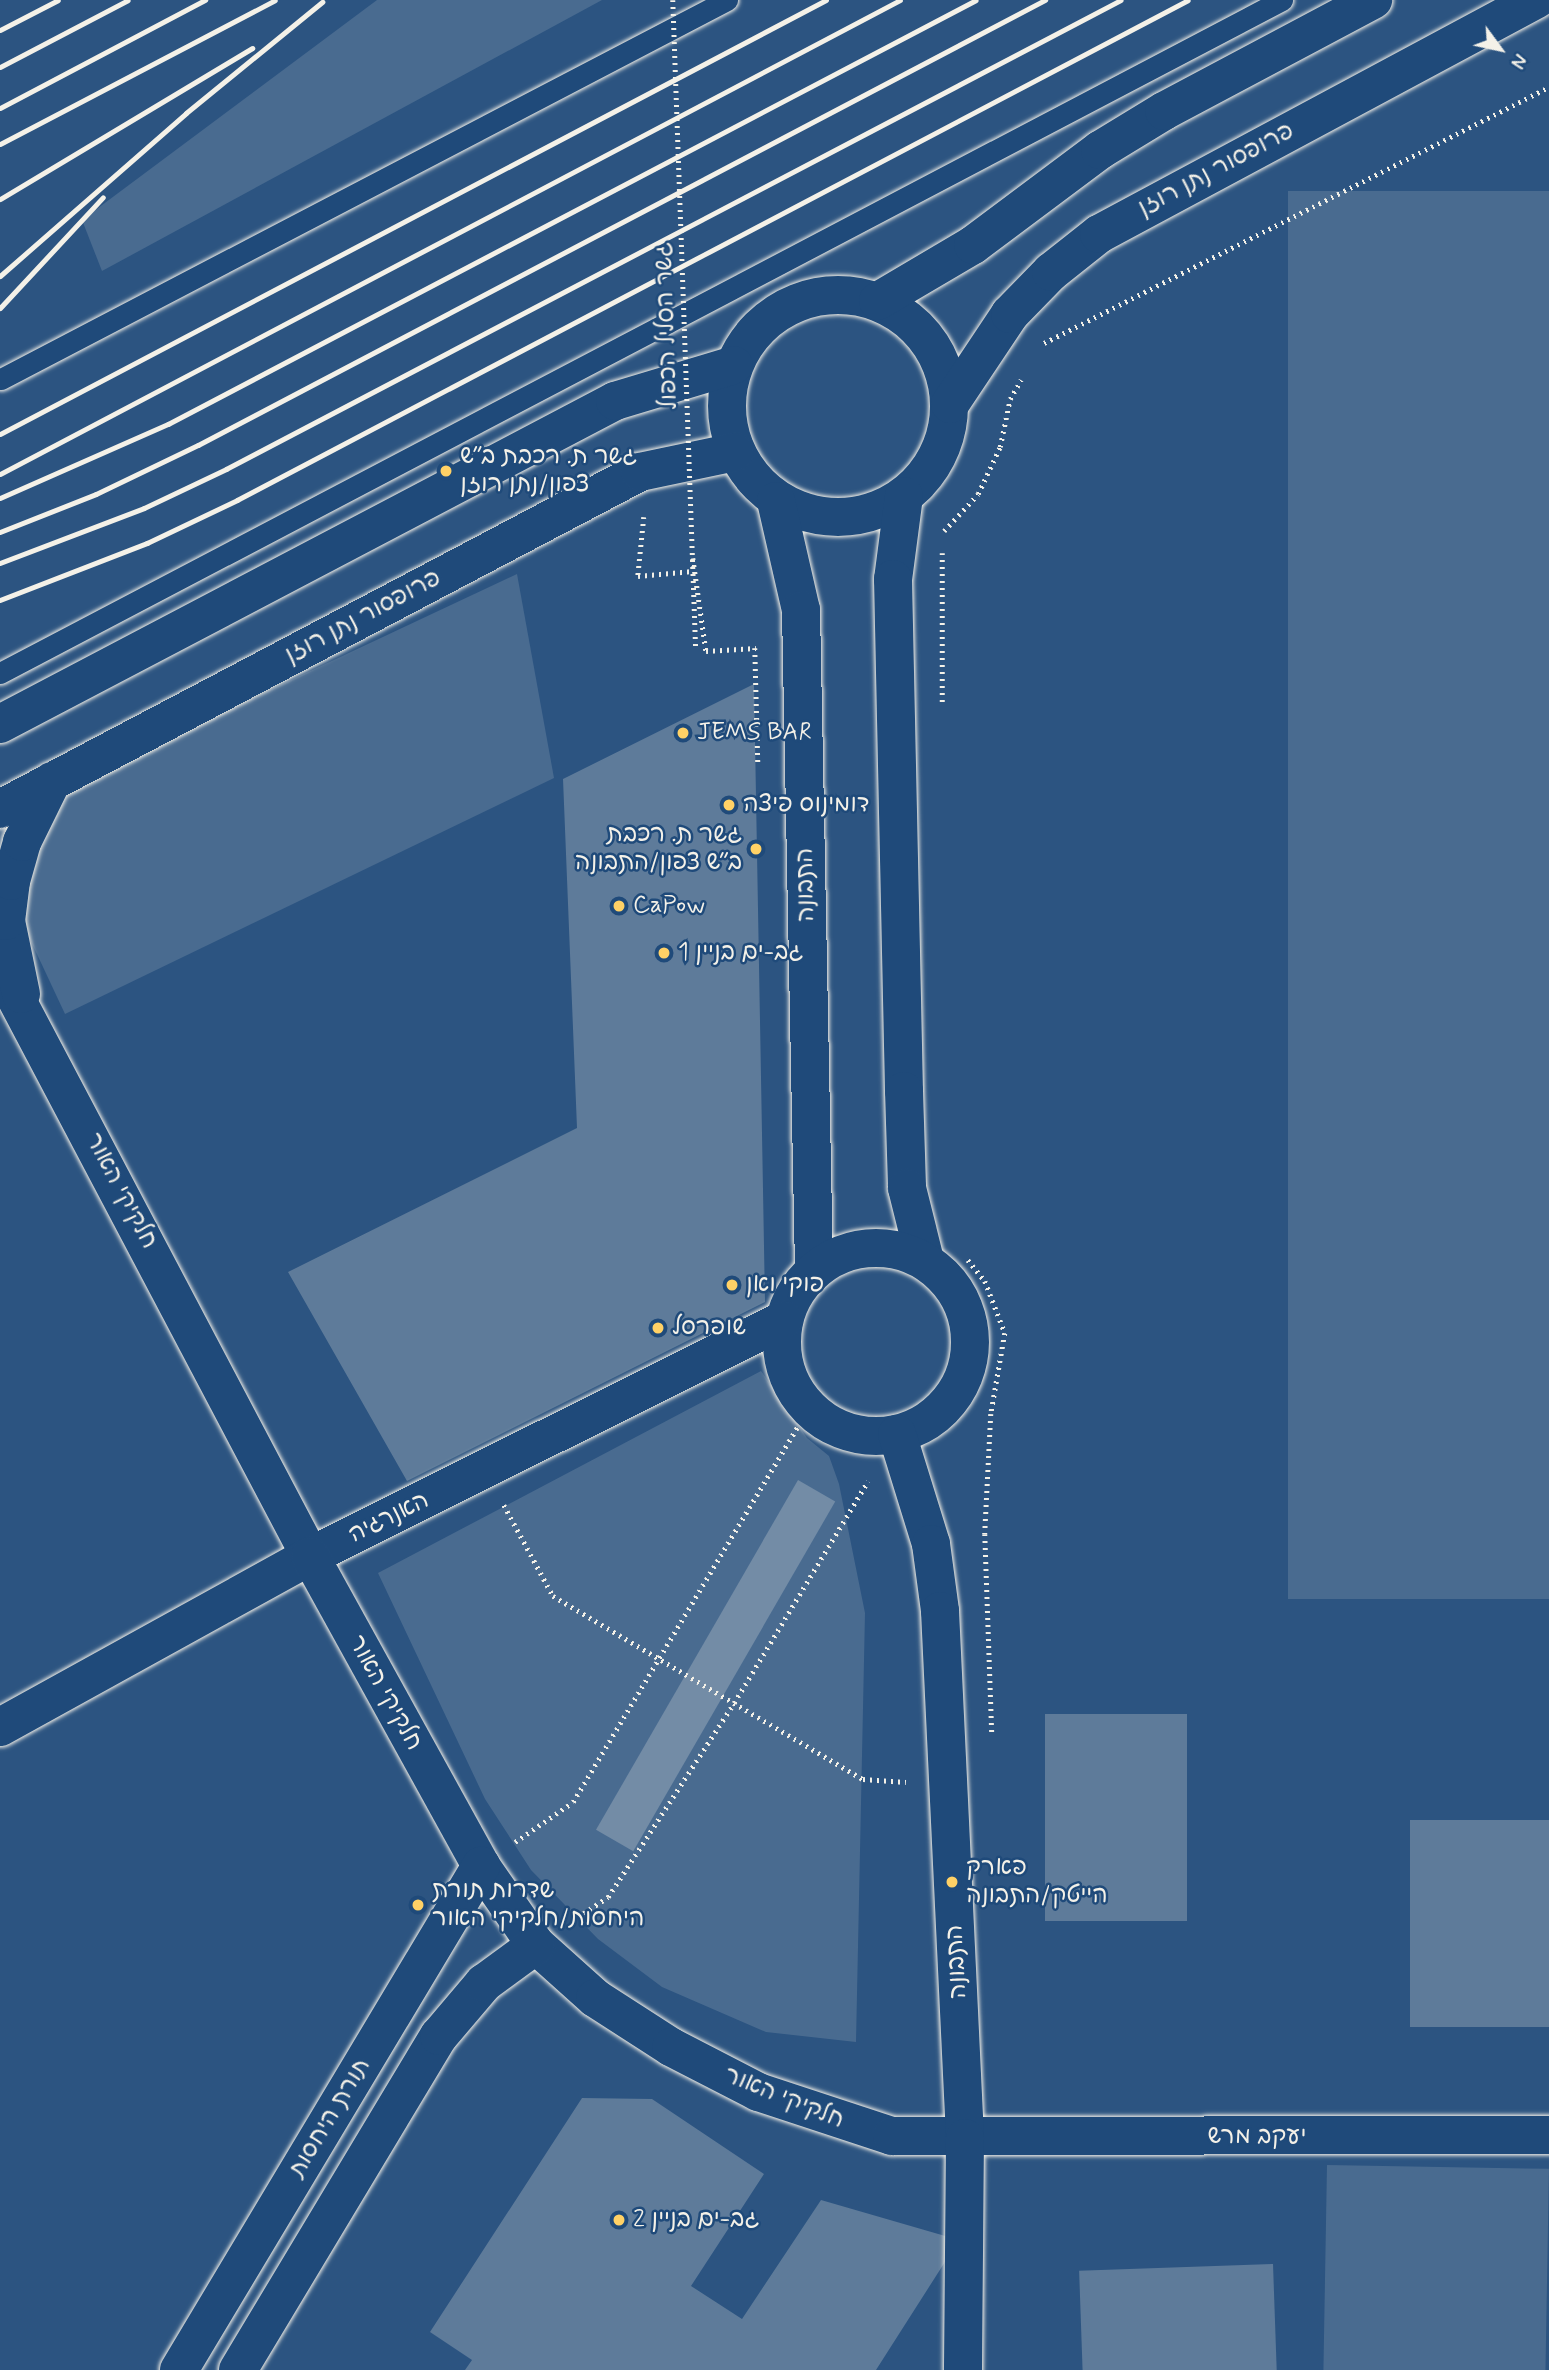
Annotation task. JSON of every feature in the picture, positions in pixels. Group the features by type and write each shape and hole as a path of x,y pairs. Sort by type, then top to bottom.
{"street":[{"path":"878,301 974,245 1100,150 1164,111 1373,0"},
{"name":"פרופסור נתן רוזן","path":"950,404 1010,314 1051,272 1100,234 1536,0"},
{"path":"844,294 878,301 908,318 930,342 944,372 950,404 948,425 936,460 904,496 854,517 800,512 776,501 752,479 735,452 727,423 726,394 734,365 751,335 777,312 809,297 844,294"},
{"path":"0,724 615,401 734,365"},
{"name":"פרופסור נתן רוזן","path":"0,809 640,472 735,452"},
{"path":"904,496 893,593 907,1188 925,1261"},
{"name":"התבונה","path":"776,501 801,610 814,1271"},
{"name":"חלקיקי האור","path":"24,1006 6,921 10,881 22,842 52,781"},
{"name":"חלקיקי האור","path":"0,968 24,1006 310,1556 481,1867 536,1945 595,1998 671,2047 758,2092 892,2136 965,2138"},
{"path":"868,1248 897,1250 925,1261 957,1290 966,1310 971,1342 966,1374 950,1402 926,1423 897,1434 864,1437 834,1428 808,1409 790,1383 782,1351 784,1320 795,1294 814,1271 839,1255 868,1248"},
{"name":"האנרגיה","path":"0,1727 310,1556 784,1320"},
{"name":"התבונה","path":"897,1434 931,1544 940,1611 965,2138 963,2370"},
{"name":"תורת היחסות","path":"179,2370 481,1867"},
{"name":"תורת היחסות","path":"238,2370 439,2036 484,1983 536,1945"},
{"name":"יעקב מרש","path":"965,2138 1549,2135"}],"lane":[{"path":"1,379 727,0"},
{"path":"0,673 1282,0"}],"path":[{"name":"גשר הסליל הכפול","path":"673,0 696,652"},
{"path":"1036,355 1043,344 1147,288 1549,87"},
{"path":"943,533 978,494 1000,447 1010,400 1023,377"},
{"path":"645,506 638,576 693,571"},
{"path":"942,714 943,547"},
{"path":"693,558 706,651 802,644"},
{"path":"963,1254 985,1281 1005,1333 991,1414 985,1534 992,1741"},
{"path":"481,1867 573,1802 808,1409"},
{"path":"536,1945 608,1897 734,1703 897,1434"},
{"path":"485,1471 554,1596 863,1779 948,1785"}],"shaded area":[{"path":"377,0 602,0 102,271 82,220"},
{"path":"1288,191 1549,191 1549,1599 1288,1599"},
{"path":"517,574 554,778 65,1014 0,875 0,817"},
{"path":"761,1371 807,1438 829,1456 839,1484 865,1613 856,2042 766,2032 662,1987 598,1939 531,1870 485,1799 378,1573"},
{"path":"798,1480 835,1502 633,1851 596,1830"},
{"path":"1327,2165 1549,2169 1545,2370 1323,2370"}],"building":[{"name":"גב-ים בניין 1","path":"754,684 765,1302 407,1481 288,1272 577,1128 563,779"},
{"path":"1045,1714 1187,1714 1187,1921 1045,1921"},
{"path":"1410,1820 1549,1820 1549,2027 1410,2027"},
{"name":"גב-ים בניין 2","path":"582,2098 652,2099 764,2174 691,2286 742,2319 821,2200 959,2240 876,2370 465,2370 472,2360 430,2332"},
{"path":"1273,2264 1277,2370 1083,2370 1079,2271"}],"railway":[{"path":"0,30 58,0"},
{"path":"0,67 128,0"},
{"path":"0,108 205,0"},
{"path":"0,144 275,0"},
{"path":"0,434 826,0"},
{"path":"0,474 900,0"},
{"path":"0,498 168,424 976,0"},
{"path":"0,532 96,494 198,445 1045,0"},
{"path":"0,563 144,508 226,469 1121,0"},
{"path":"0,600 147,543 237,500 1188,0"},
{"path":"0,276 186,113 322,2"},
{"path":"0,199 252,48"},
{"path":"0,308 103,197"}],"place":[{"name":"גשר ת. רכבת ב״ש צפון/נתן רוזן","path":"446,471"},
{"name":"JEMS BAR","path":"683,733"},
{"name":"דומינוס פיצה","path":"729,805"},
{"name":"גשר ת. רכבת ב״ש צפון/התבונה","path":"756,849"},
{"name":"CaPow","path":"619,906"},
{"name":"גב-ים בניין 1","path":"664,953"},
{"name":"פוקי ואן","path":"732,1285"},
{"name":"שופרסל","path":"658,1328"},
{"name":"פארק הייטק/התבונה","path":"952,1882"},
{"name":"שדרות תורת היחסות/חלקיקי האור","path":"418,1905"},
{"name":"גב-ים בניין 2","path":"619,2220"}]}
